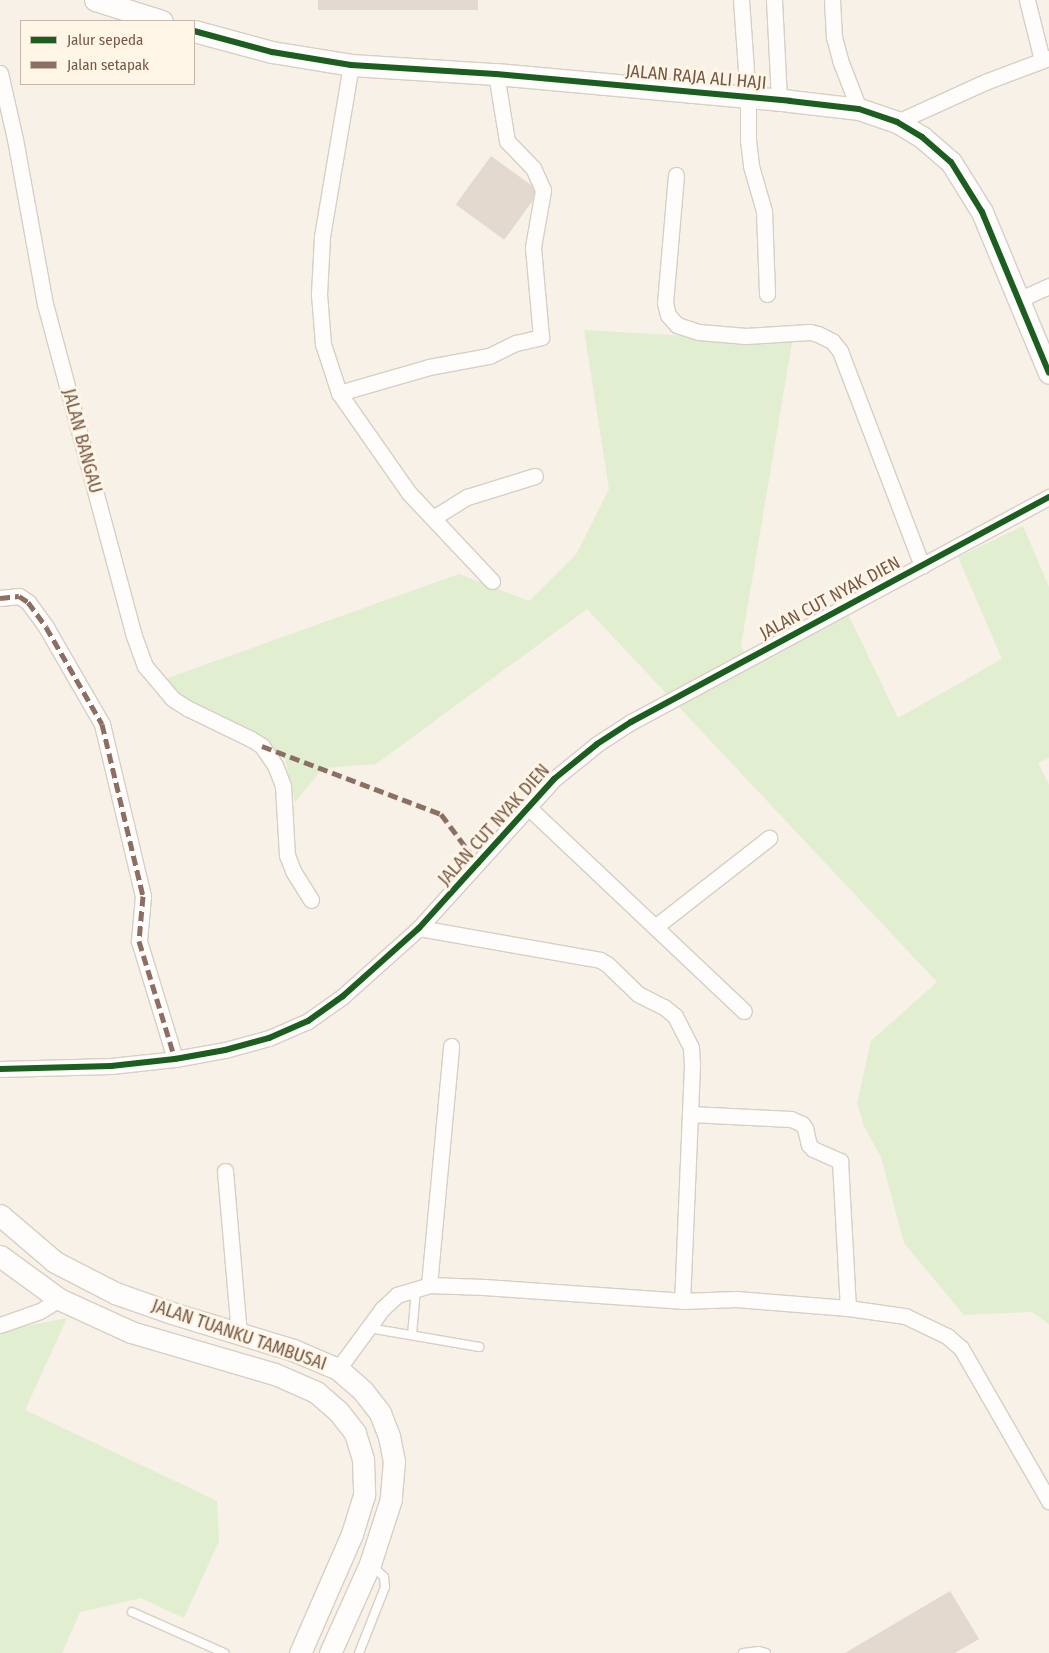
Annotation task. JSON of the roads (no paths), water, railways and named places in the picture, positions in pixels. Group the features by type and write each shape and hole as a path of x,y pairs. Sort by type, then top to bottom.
{"main road":[{"path":"96,0 159,20"},
{"name":"JALAN RAJA ALI HAJI","path":"195,31 272,52 351,65 496,74 780,100 859,109 897,122 922,137 950,162 982,212 1049,372"},
{"name":"JALAN TUANKU TAMBUSAI","path":"1,1218 56,1262 115,1293 293,1350 338,1369 363,1391 380,1413 389,1436 394,1461 391,1499 370,1564 330,1653"},
{"name":"JALAN TUANKU TAMBUSAI","path":"0,1256 59,1299 131,1332 275,1374 316,1392 338,1410 355,1432 363,1460 364,1495 352,1534 300,1653"}],"street":[{"path":"741,0 751,166 764,211 768,294"},
{"path":"774,0 780,100"},
{"path":"832,0 834,36 859,109"},
{"path":"897,122 985,82 1045,59 1027,0"},
{"path":"351,65 322,237 319,294 322,344 339,393 409,493 492,581"},
{"name":"JALAN BANGAU","path":"0,72 15,139 45,304 134,636 145,666 173,699 262,746 281,775 287,855 293,871 311,900"},
{"path":"339,393 429,367 489,356 516,343 541,337 533,247 543,190 533,168 507,142 496,74"},
{"path":"676,175 665,303 668,315 677,325 699,332 746,336 810,332 832,341 840,352 922,566"},
{"path":"1020,299 1049,286"},
{"path":"433,518 467,497 535,476"},
{"name":"JALAN CUT NYAK DIEN","path":"0,1069 111,1066 175,1059 224,1050 269,1038 308,1021 344,996 419,928 479,865 554,779 597,744 631,722 1049,497"},
{"path":"0,598 19,596 28,602 46,627 102,724 142,896 139,941 175,1059"},
{"path":"528,807 744,1011"},
{"path":"655,927 769,838"},
{"path":"419,928 590,957 607,964 638,994 664,1007 675,1016 691,1047 682,1301"},
{"path":"422,1287 451,1046"},
{"path":"690,1114 791,1119 802,1124 805,1128 809,1145 813,1149 834,1156 840,1161 848,1308"},
{"path":"225,1171 239,1334"},
{"path":"338,1369 370,1328 382,1309 397,1295 422,1287 484,1287 682,1301 736,1299 848,1308 905,1316 947,1336 961,1348 1049,1501"},
{"path":"0,1325 40,1311 59,1299"}],"lane":[{"path":"412,1336 422,1287"},
{"path":"370,1328 479,1347"},
{"path":"359,1653 385,1587 384,1576 370,1564"},
{"path":"132,1612 224,1653"},
{"path":"743,1653 759,1651 766,1653"}]}
